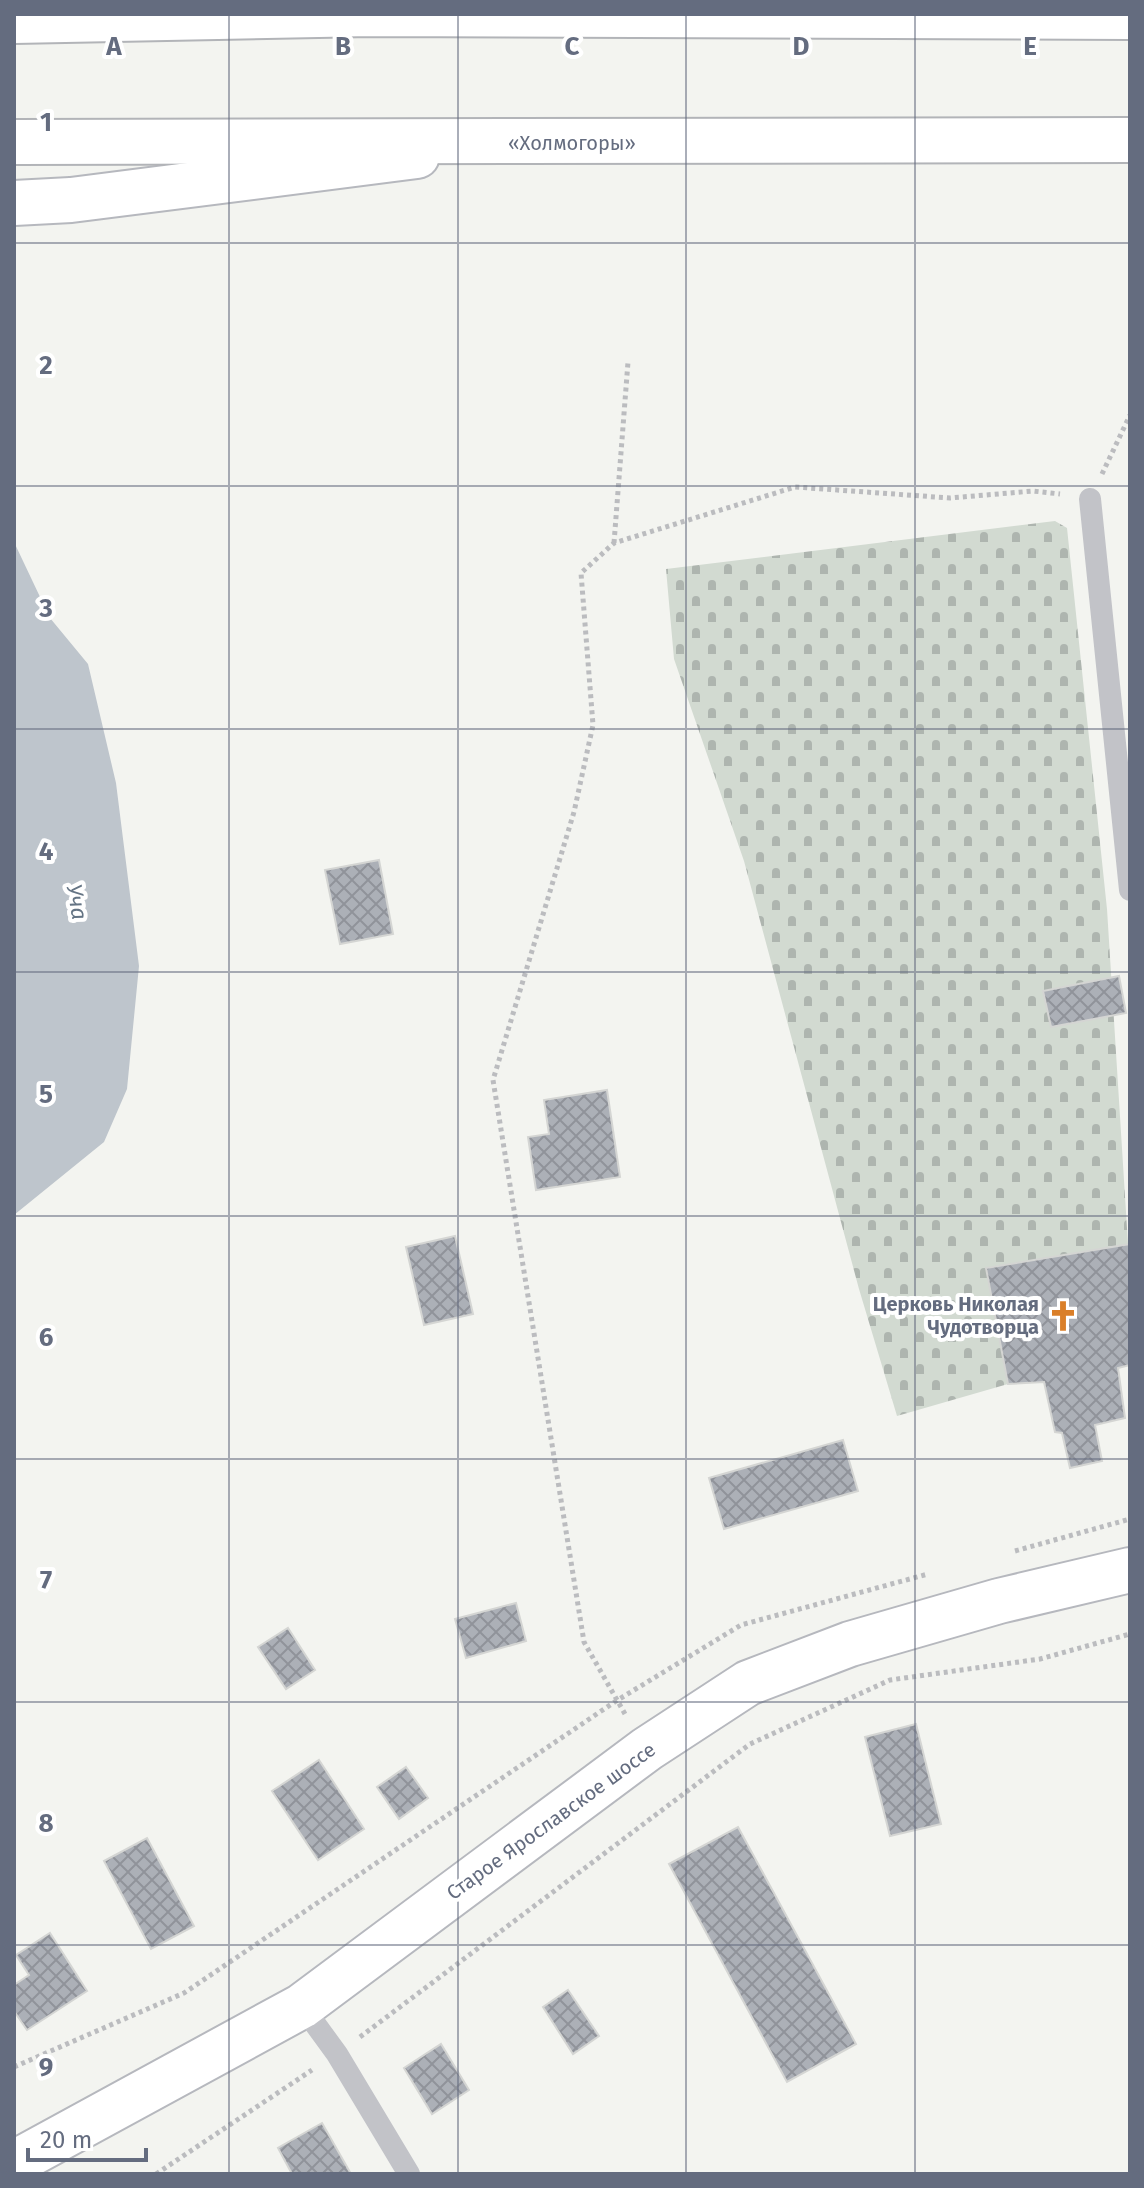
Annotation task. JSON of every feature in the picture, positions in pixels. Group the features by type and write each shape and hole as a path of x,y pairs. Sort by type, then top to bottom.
{"main road":[{"path":"14,21 370,14 1130,17"},
{"name":"«Холмогоры»","path":"14,142 1130,140"},
{"path":"14,203 71,200 513,143"},
{"name":"Старое Ярославское шоссе","path":"14,2163 302,2006 647,1749 748,1683 850,1644 999,1601 1130,1570"}],"lane":[{"path":"1090,499 1130,890"},
{"path":"302,2006 337,2054 409,2174"}],"path":[{"path":"614,543 628,362"},
{"path":"647,1749 584,1642 493,1080 574,812 593,725 581,573 614,543 795,487 950,498 1033,491 1090,499 1130,415"},
{"path":"156,2174 337,2054 750,1744 890,1680 1040,1659 1130,1634"}],"green space":[{"path":"1055,521 1067,528 1107,909 1128,1244 987,1268 1008,1384 897,1416 859,1289 744,861 674,659 666,569"}],"water":[{"name":"Уча","path":"14,542 50,618 88,664 116,783 139,966 127,1089 104,1142 14,1215"}],"building":[{"path":"379,860 393,934 340,944 325,870"},
{"path":"1119,976 1126,1013 1051,1027 1043,991"},
{"path":"607,1090 620,1177 536,1190 528,1137 549,1134 544,1100"},
{"path":"455,1236 473,1314 424,1325 406,1247"},
{"name":"Церковь Николая Чудотворца","path":"1130,1244 1130,1365 1118,1368 1125,1418 1095,1425 1102,1461 1070,1468 1062,1433 1055,1432 1044,1382 1008,1384 986,1268"},
{"path":"843,1440 858,1491 724,1529 709,1478"},
{"path":"516,1603 526,1641 466,1658 455,1619"},
{"path":"288,1628 315,1670 286,1689 258,1647"},
{"path":"916,1724 941,1824 890,1836 865,1737"},
{"path":"319,1760 364,1829 318,1860 272,1791"},
{"path":"406,1767 428,1798 399,1819 377,1787"},
{"path":"738,1827 856,2044 787,2082 669,1864"},
{"path":"147,1838 194,1926 151,1949 104,1861"},
{"path":"50,1933 87,1991 27,2030 14,2011 14,1985 29,1975 16,1955"},
{"path":"568,1990 599,2036 573,2054 543,2007"},
{"path":"441,2044 469,2090 432,2114 404,2068"},
{"path":"322,2123 351,2174 292,2174 278,2148"}],"place":[{"name":"Церковь Николая Чудотворца","path":"1063,1316"}]}
